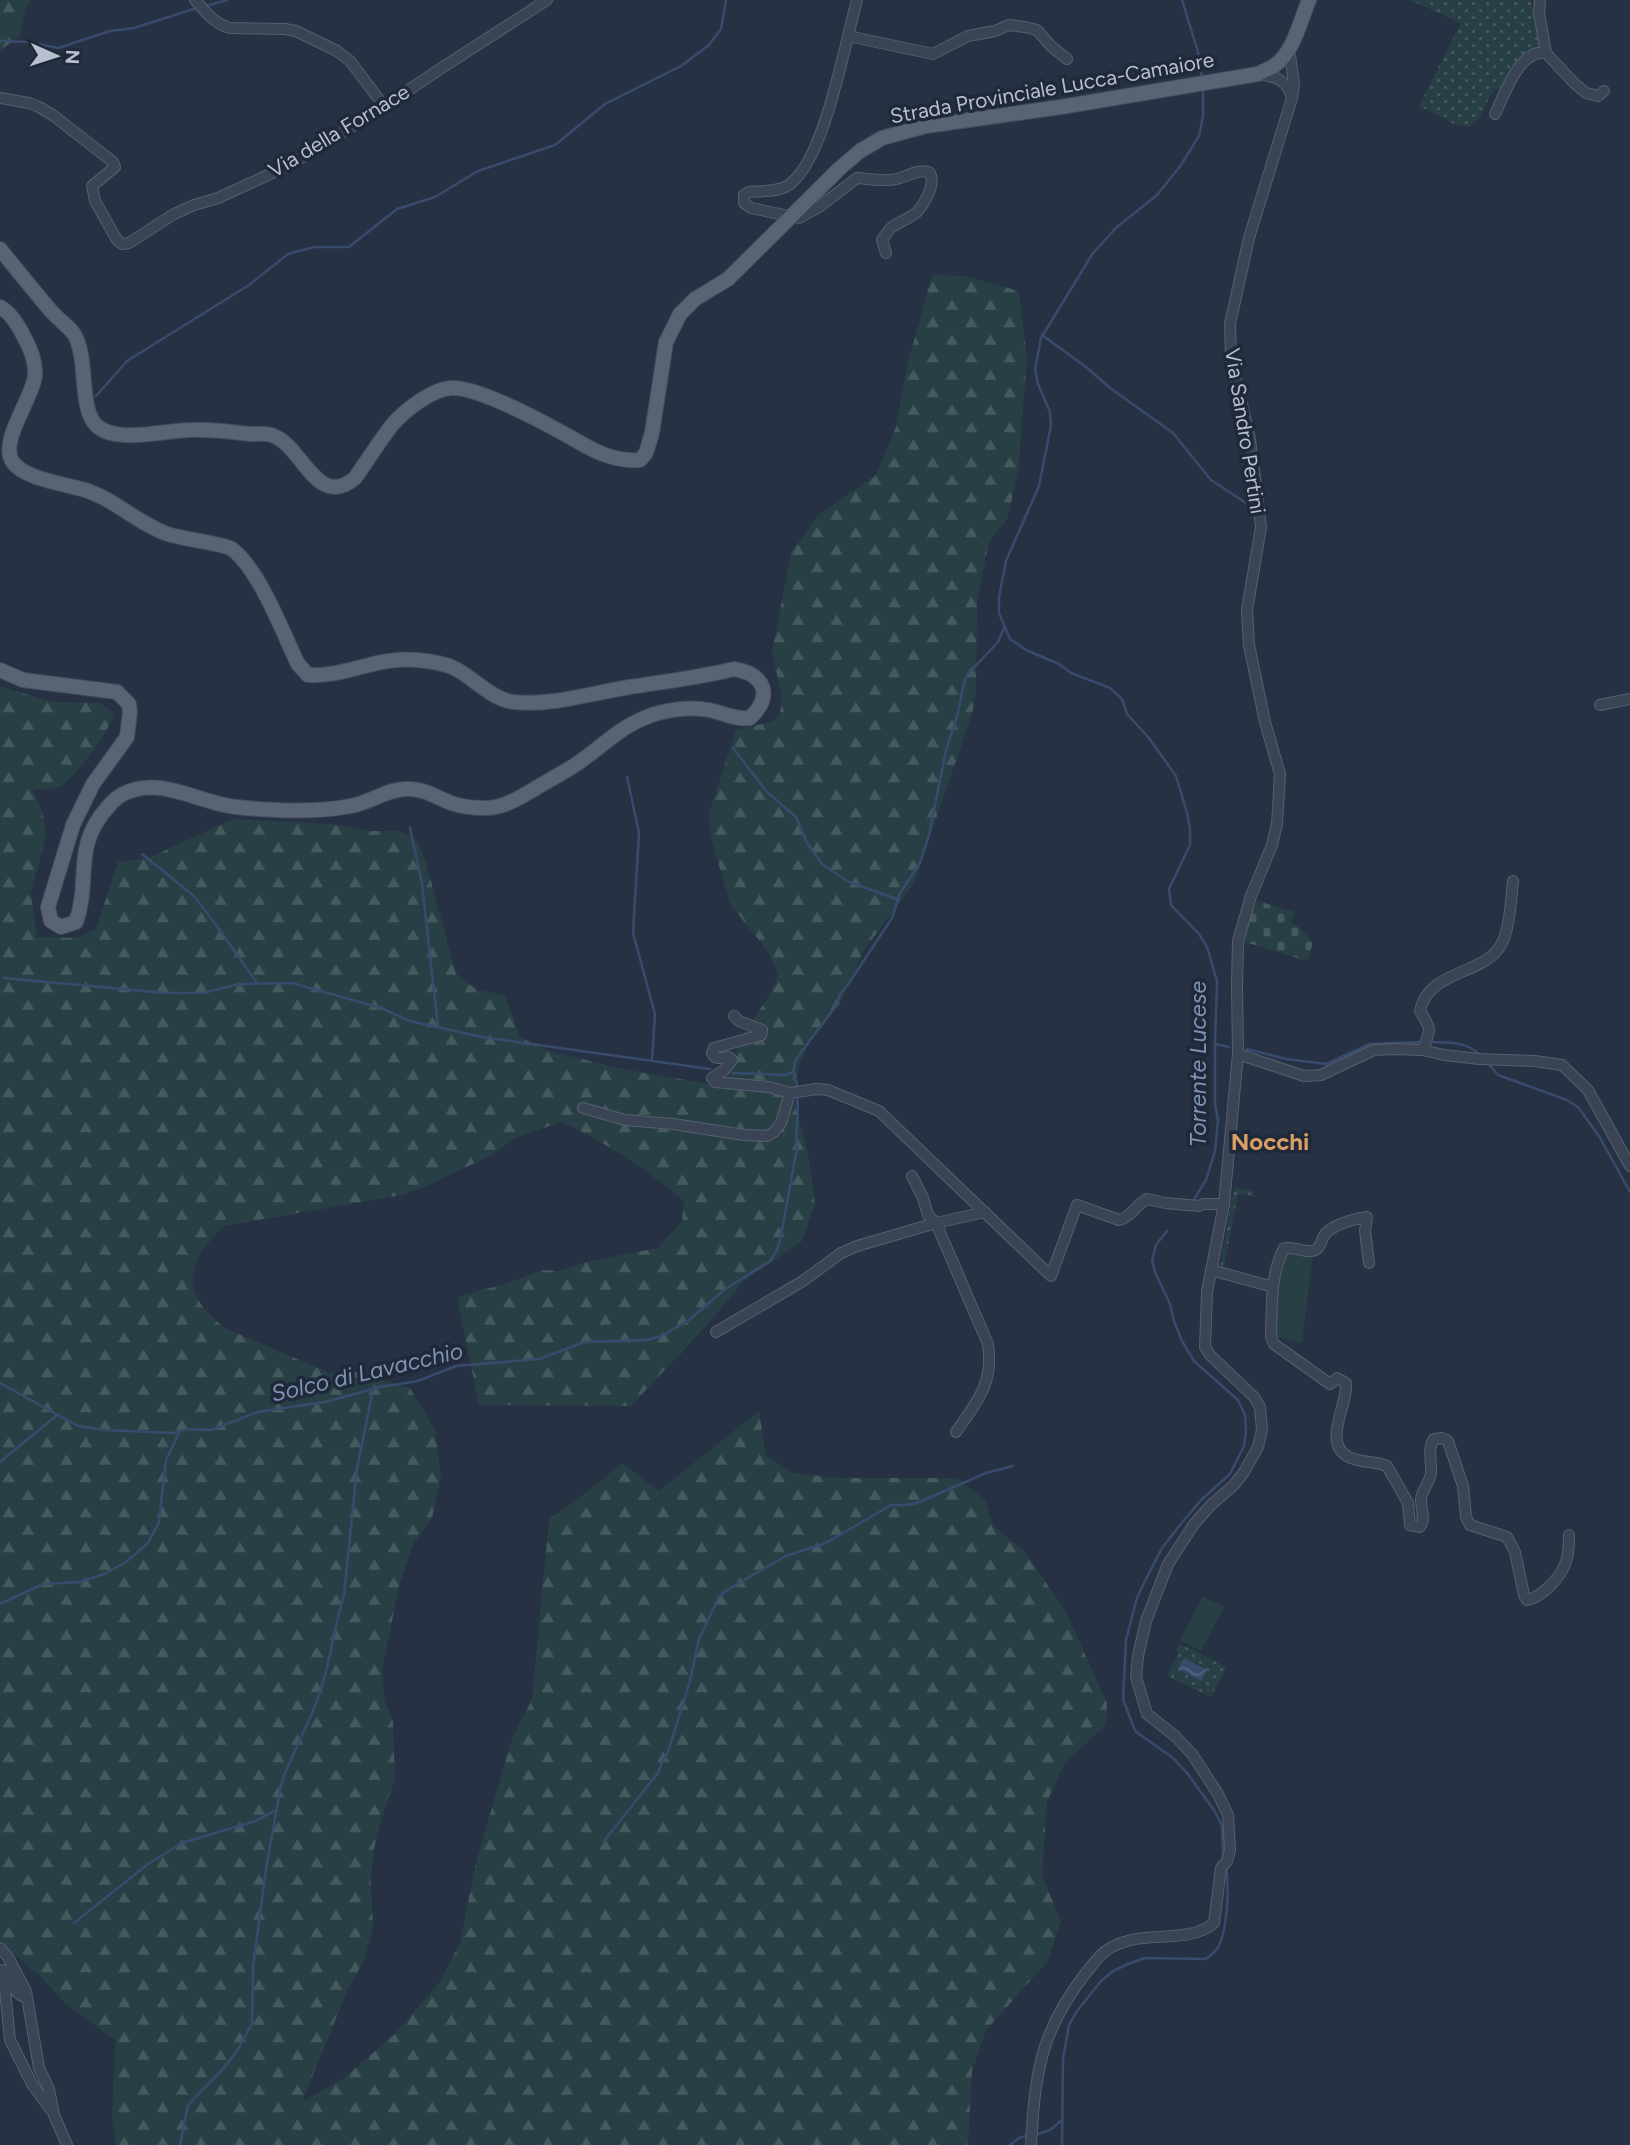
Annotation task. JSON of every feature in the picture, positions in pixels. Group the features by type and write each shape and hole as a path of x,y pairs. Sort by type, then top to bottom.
{"main road":[{"name":"Strada Provinciale Lucca-Camaiore","path":"0,249 74,334 82,357 89,414 94,424 104,432 138,435 196,429 272,435 294,452 317,480 337,488 355,478 393,424 416,404 450,388 476,392 611,458 640,460 646,453 652,433 666,342 680,314 695,299 728,279 860,151 882,138 926,126 1258,74 1274,66 1289,48 1309,0"},
{"path":"0,307 22,332 34,359 35,374 31,392 10,440 10,459 30,474 104,498 164,533 229,547 254,572 298,664 308,675 327,676 367,664 395,660 427,661 454,668 511,702 548,702 734,669 750,672 762,685 764,693 750,718 739,720 707,710 685,709 643,718 572,766 511,803 497,807 459,806 431,793 405,788 353,806 312,811 219,804 156,786 146,786 124,793 102,813 92,829 83,863 80,911 76,922 61,927 51,921 48,907 54,884 80,808 93,784 127,737 130,712 128,704 117,692 23,680 0,670"}],"street":[{"name":"Via della Fornace","path":"0,98 39,107 113,162 115,167 92,186 95,201 117,240 122,244 194,205 218,198 292,164 547,0"},
{"path":"857,0 826,116 806,166 797,178 785,187 749,192 744,195 744,203 751,208 799,218 857,178 887,181 900,179 920,170 929,172 933,176 933,182 919,210 890,228 883,240 886,253"},
{"path":"1539,0 1546,53 1586,93 1598,96 1604,91"},
{"path":"199,5 222,26 296,31 337,51 350,61 384,106"},
{"path":"848,36 933,54 968,36 995,31 1009,25 1037,30 1067,59"},
{"name":"Via Sandro Pertini","path":"1032,2138 1041,2054 1051,2026 1071,1992 1111,1946 1133,1940 1188,1934 1208,1928 1214,1923 1226,1859 1228,1815 1218,1794 1192,1754 1175,1736 1147,1714 1136,1676 1146,1621 1168,1564 1194,1524 1244,1472 1258,1447 1262,1430 1262,1418 1254,1396 1210,1355 1205,1347 1207,1292 1224,1204 1238,1054 1238,941 1251,897 1272,845 1277,824 1280,774 1265,722 1249,645 1247,610 1261,527 1250,439 1231,357 1230,324 1249,238 1292,98 1294,84 1289,48"},
{"path":"1495,114 1520,65 1538,53 1546,53"},
{"path":"1258,74 1280,78 1287,85 1292,98"},
{"path":"1600,705 1630,699"},
{"path":"1423,1050 1430,1032 1429,1023 1420,1011 1422,1000 1428,992 1452,975 1488,959 1503,943 1513,881"},
{"path":"734,1016 739,1021 762,1030 761,1035 713,1048 714,1057 729,1056 732,1060 712,1078 715,1082 769,1087 790,1093 828,1090 879,1111 1051,1276 1077,1205 1119,1220 1126,1218 1139,1203 1147,1199 1199,1206 1224,1204"},
{"path":"1238,1054 1304,1076 1321,1075 1374,1051 1394,1049 1562,1065 1588,1090 1630,1166"},
{"path":"583,1108 625,1120 767,1136 781,1123 790,1093"},
{"path":"912,1176 928,1215 936,1223 988,1344 990,1361 986,1381 980,1397 956,1433"},
{"path":"716,1332 803,1281 841,1253 936,1223 985,1212"},
{"path":"1369,1263 1365,1231 1367,1217 1332,1229 1313,1251 1284,1248 1273,1287 1271,1336 1274,1344 1330,1384 1336,1378 1346,1383 1336,1434 1340,1448 1354,1460 1387,1466 1408,1503 1410,1525 1420,1527 1424,1521 1421,1498 1431,1470 1430,1445 1434,1439 1442,1438 1448,1441 1463,1486 1466,1517 1470,1525 1507,1537 1516,1552 1524,1595 1528,1600 1552,1584 1565,1565 1569,1535"},
{"path":"1211,1270 1273,1287"},
{"path":"0,1948 8,1957 26,1991 39,2068 49,2089 54,2115"},
{"path":"25,1994 18,1994 3,1970 10,2040 32,2084 54,2115 67,2145"}],"green space":[{"path":"0,0 31,0 25,10 21,34 0,51"},
{"path":"1410,0 1530,0 1539,46 1517,61 1502,90 1494,89 1479,118 1470,127 1454,124 1419,106 1461,23"},
{"path":"932,275 965,276 1019,291 1027,358 1018,473 1007,519 989,542 977,600 976,694 972,714 914,883 864,950 840,1004 809,1043 797,1070 794,1100 808,1153 815,1204 802,1241 744,1281 631,1406 479,1405 457,1297 542,1270 559,1271 585,1262 658,1248 682,1221 684,1201 670,1189 609,1147 561,1122 515,1138 492,1155 402,1195 224,1226 201,1253 192,1279 194,1291 201,1303 211,1316 227,1329 332,1374 349,1370 410,1388 435,1430 441,1476 432,1518 413,1544 399,1586 382,1670 385,1700 393,1722 395,1779 373,1853 373,1928 364,1961 349,1986 302,2102 344,2078 396,2033 439,1983 460,1943 476,1862 512,1739 532,1699 549,1519 622,1463 659,1491 759,1411 766,1456 793,1473 839,1478 957,1478 985,1500 993,1525 1024,1551 1065,1610 1107,1703 1106,1725 1064,1764 1047,1802 1042,1875 1061,1921 1048,1961 986,2030 972,2071 968,2145 116,2145 112,2119 115,2040 67,2005 40,1976 0,1942 0,686 51,702 100,703 113,713 100,741 67,781 55,788 33,790 43,815 46,836 31,893 37,937 76,938 96,929 118,862 155,855 233,819 399,831 416,839 425,859 456,974 477,990 505,995 520,1037 548,1051 628,1070 721,1086 744,1033 771,993 778,974 769,953 730,904 711,837 709,813 736,730 771,722 780,714 782,697 772,652 791,553 818,515 876,475 896,427 907,366"},
{"path":"1257,901 1295,912 1291,923 1299,927 1313,943 1307,961 1242,941 1251,909 1254,910"},
{"path":"1234,1187 1253,1191 1255,1197 1238,1194 1224,1267 1220,1267"},
{"path":"1285,1251 1313,1255 1302,1343 1273,1336"},
{"path":"1203,1596 1224,1607 1201,1651 1180,1640"},
{"path":"1179,1643 1227,1667 1211,1697 1167,1676 1179,1652 1176,1650"}],"water":[{"path":"1184,1658 1207,1670 1201,1681 1178,1669"}],"waterway":[{"path":"206,6 227,0"},
{"path":"96,396 127,361 249,285 288,254 314,247 349,247 397,209 435,197 478,171 555,145 605,104 681,66 709,45 721,29 726,0"},
{"name":"Torrente Lucese","path":"1182,0 1198,52 1202,78"},
{"path":"0,41 29,42 58,48 197,8"},
{"name":"Torrente Lucese","path":"1193,1201 1206,1180 1215,1151 1218,1121 1215,1104 1217,981 1207,947 1199,934 1171,905 1169,889 1190,845 1187,813 1176,776 1149,738 1127,714 1122,699 1110,688 1071,673 1010,639 999,613 999,597 1006,561 1039,486 1051,425 1050,412 1038,384 1035,369 1041,338 1093,253 1117,227 1157,195 1181,165 1199,136 1203,116 1203,88"},
{"path":"1042,335 1173,433 1211,480 1252,507"},
{"name":"Solco di Lavacchio","path":"797,1085 793,1072 796,1059 836,1006 840,994 892,918 900,893 920,863 929,835 946,750 967,675 998,642 1004,628"},
{"path":"733,748 767,792 796,817 807,843 822,864 847,881 899,900"},
{"path":"627,777 639,833 633,933 655,1014 652,1060"},
{"path":"410,828 422,884 438,1027"},
{"path":"142,854 194,896 257,983"},
{"path":"4,978 165,993 203,993 239,984 292,983 381,1008 410,1021 482,1037 710,1069"},
{"path":"1247,1049 1286,1059 1326,1064 1370,1044 1421,1042"},
{"path":"1428,1042 1462,1045 1480,1055"},
{"path":"1215,1044 1229,1047"},
{"path":"1487,1062 1498,1075 1567,1100 1578,1107 1599,1136 1630,1192"},
{"path":"733,1073 786,1075 793,1072"},
{"name":"Solco di Lavacchio","path":"0,1383 78,1426 174,1433 186,1429 211,1430 258,1412 325,1402 380,1387 418,1381 456,1366 539,1359 585,1342 647,1340 661,1336 688,1321 724,1290 770,1261 777,1250 797,1148 797,1097"},
{"name":"Torrente Lucese","path":"1167,1231 1156,1245 1152,1261 1174,1321 1194,1361 1238,1400 1245,1415 1246,1431 1244,1446 1230,1474 1201,1500 1162,1548 1137,1598 1126,1640 1123,1699 1135,1731 1173,1758 1214,1810 1222,1826 1223,1857"},
{"path":"180,2145 188,2105 223,2069 252,2024 253,1967 280,1790 320,1692 344,1595 357,1468 373,1390"},
{"path":"0,1462 57,1415"},
{"path":"0,1604 43,1584 80,1582 104,1574 126,1562 148,1543 159,1522 166,1460 179,1433"},
{"path":"604,1841 658,1773 668,1752 690,1681 699,1639 719,1597 786,1556 826,1543 891,1505 917,1503 986,1473 1013,1466"},
{"path":"74,1923 148,1864 182,1843 256,1821 276,1810"},
{"name":"Torrente Lucese","path":"1062,2145 1063,2059 1069,2025 1077,2011 1101,1981 1128,1964 1145,1958 1206,1959 1212,1954 1218,1947 1226,1919 1226,1867"},
{"path":"1035,2135 1050,2130 1062,2120"},
{"path":"1010,2145 1029,2135"}],"district":[{"name":"Nocchi","path":"1270,1142"}]}
